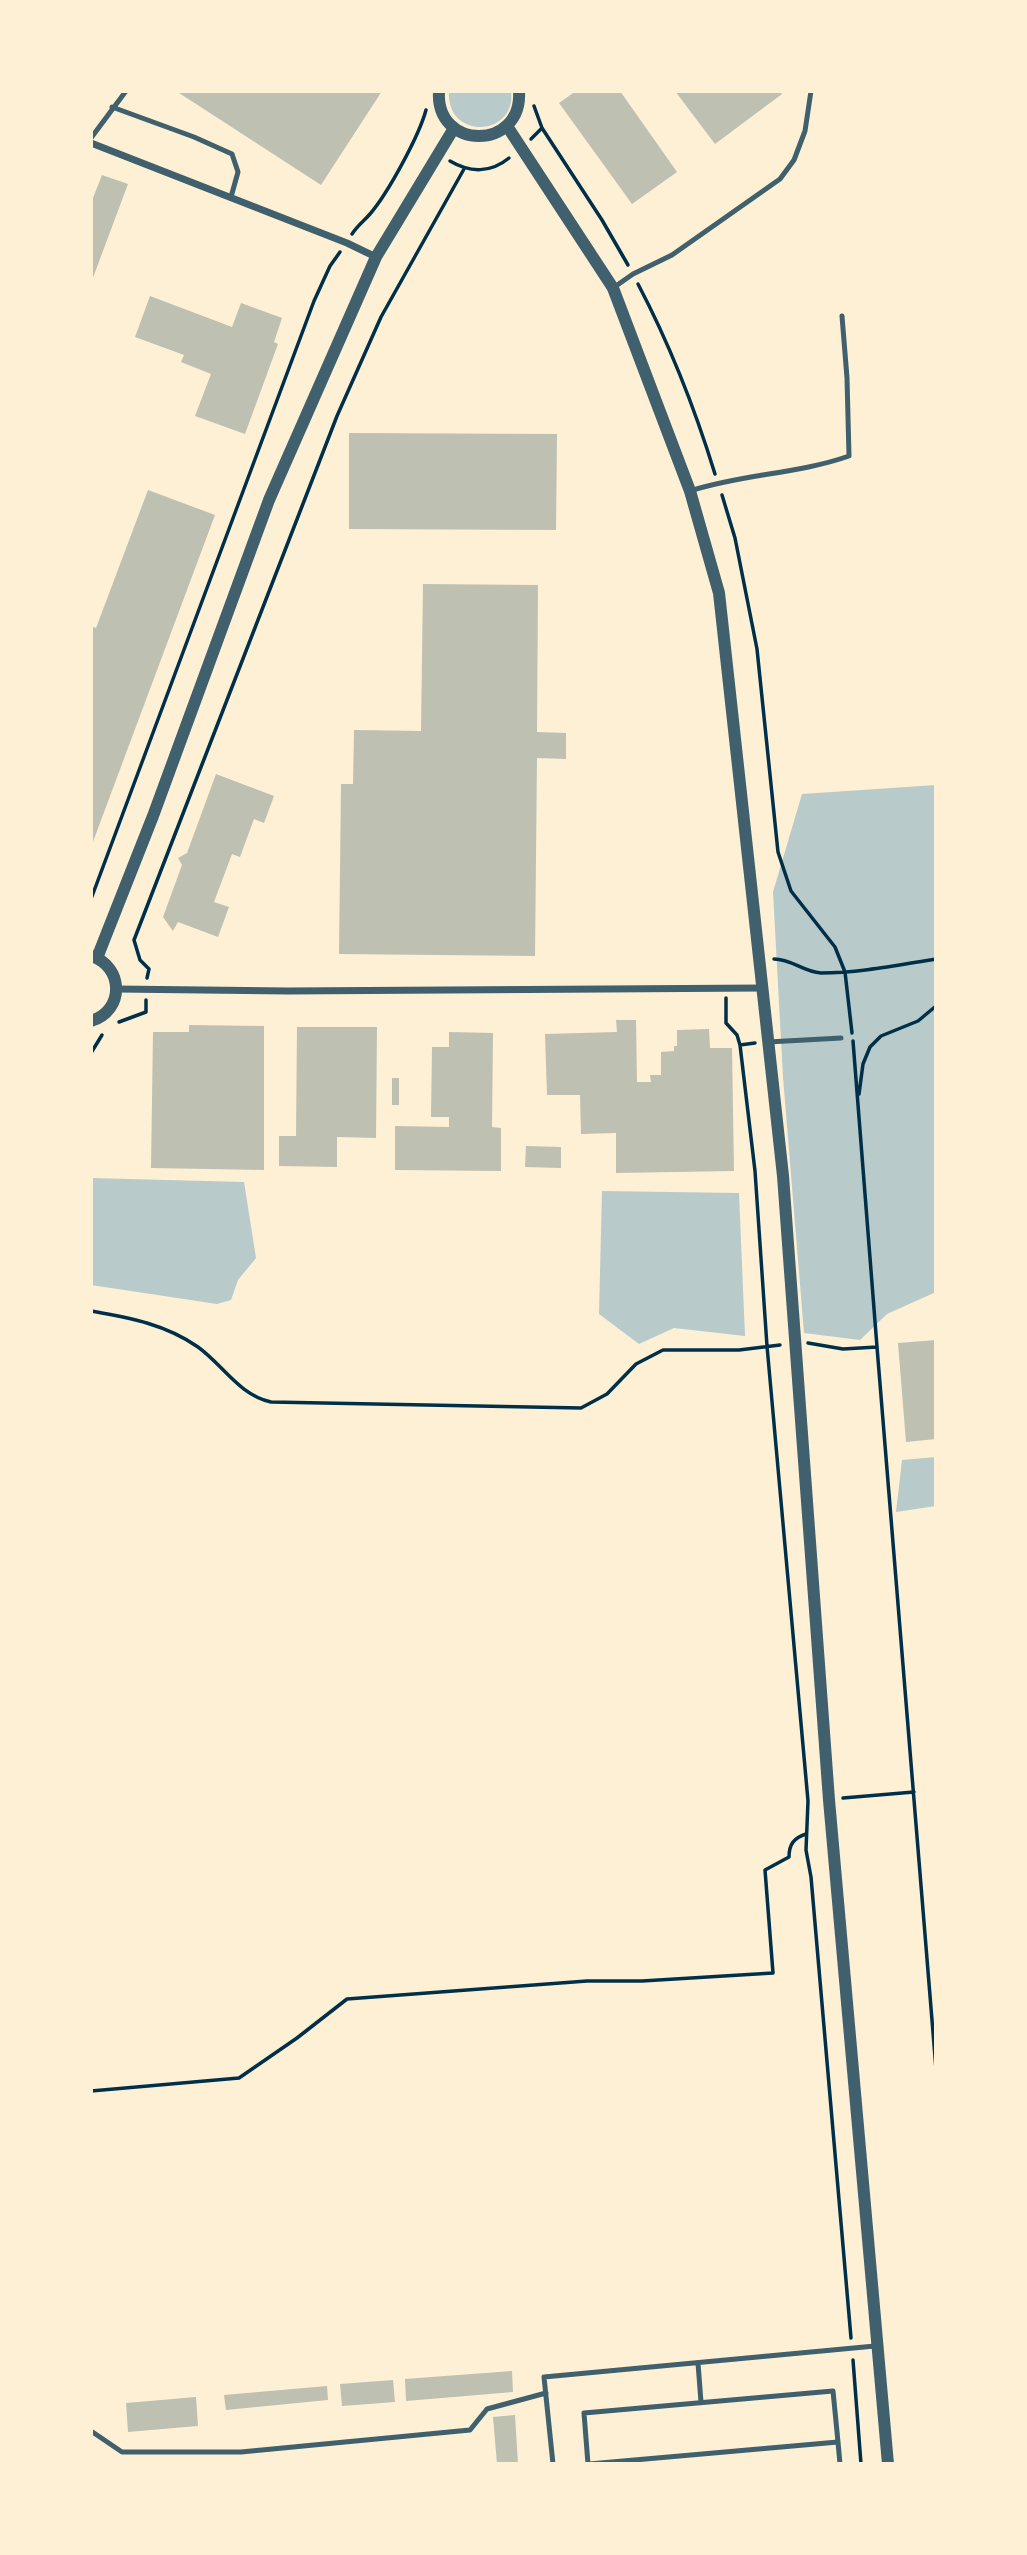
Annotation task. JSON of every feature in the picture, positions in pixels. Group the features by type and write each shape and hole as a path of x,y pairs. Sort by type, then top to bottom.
{"street":[{"path":"439,91 442,113 454,128 467,135 481,136 495,133 507,125 517,111 519,91"},
{"path":"507,125 613,288 690,491 719,593 783,1176 829,1800 888,2464"},
{"path":"91,1021 109,1010 114,1003 117,989 112,971 94,957 153,816 269,500 376,257 454,128"},
{"path":"91,144 231,197 376,257"},
{"path":"117,989 763,988"}],"lane":[{"path":"91,138 126,91"},
{"path":"613,288 633,274 672,255 780,179 794,160 805,131 811,91"},
{"path":"112,107 232,154 238,172 231,197"},
{"path":"690,491 717,482 827,464 849,456 842,316"},
{"path":"768,1042 841,1038"},
{"path":"553,2464 544,2378 878,2345"},
{"path":"698,2363 701,2402"},
{"path":"838,2442 589,2464 584,2413 833,2391 838,2442 840,2464"},
{"path":"91,2431 122,2452 241,2452 470,2430 487,2409 546,2393"}],"path":[{"path":"91,900 314,301 330,266 359,222 369,215 414,142 427,104"},
{"path":"414,142 464,169 498,168 542,128"},
{"path":"91,1054 100,1036 110,1027 146,1012 149,969 140,960 134,940 337,416 381,317 464,169"},
{"path":"760,959 790,961 807,971 818,973 845,972 936,959"},
{"path":"845,972 858,1101 936,2069"},
{"path":"726,989 726,1023 737,1035 740,1045 755,1171 767,1346 808,1801 806,1850 811,1877 861,2464"},
{"path":"858,1101 863,1063 870,1047 881,1036 918,1021 936,1006"},
{"path":"91,1311 137,1319 180,1336 200,1349 251,1395 271,1402 581,1408 607,1394 636,1364 663,1350 739,1350 794,1343 843,1349 877,1347"},
{"path":"808,1801 914,1792"},
{"path":"91,2091 239,2078 347,1999 587,1981 642,1981 773,1973 765,1870 789,1857 789,1847 793,1841 806,1835"}],"shaded area":[{"path":"449,91 511,91 510,106 503,117 493,124 481,127 469,125 458,119 451,107"},
{"path":"936,785 936,1292 887,1314 860,1340 804,1333 783,1077 773,892 802,794"},
{"path":"91,1178 244,1182 256,1258 238,1280 231,1300 217,1304 91,1285"},
{"path":"602,1191 739,1193 745,1336 674,1328 639,1344 599,1314"},
{"path":"936,1457 936,1506 896,1512 902,1460"}],"building":[{"path":"176,91 382,91 321,185"},
{"path":"576,91 620,91 677,172 632,204 559,103"},
{"path":"675,91 780,91 782,94 715,144"},
{"path":"102,175 128,184 91,283 91,203"},
{"path":"150,296 232,327 241,303 282,318 274,342 278,344 245,434 195,416 211,374 181,362 184,355 135,337"},
{"path":"349,433 557,434 556,530 349,529"},
{"path":"148,490 215,515 91,847 91,626 96,628"},
{"path":"423,584 538,585 537,732 566,733 566,759 537,758 535,956 339,954 341,784 353,784 354,730 421,731"},
{"path":"216,774 274,796 264,823 254,819 240,857 232,854 214,902 229,907 218,937 178,922 173,931 163,917 182,865 178,858 187,853"},
{"path":"616,1020 636,1020 637,1082 651,1082 650,1075 661,1075 661,1052 674,1051 674,1046 677,1046 677,1030 709,1029 710,1048 732,1048 734,1171 616,1173 616,1133 581,1134 580,1095 547,1095 545,1034 617,1032"},
{"path":"189,1025 264,1026 264,1170 151,1168 153,1032 189,1032"},
{"path":"297,1027 377,1027 376,1138 337,1137 337,1167 279,1166 279,1136 296,1136"},
{"path":"449,1032 493,1033 492,1127 501,1128 501,1171 395,1170 395,1126 449,1127 449,1117 431,1117 432,1047 449,1047"},
{"path":"392,1078 399,1078 399,1105 392,1105"},
{"path":"526,1146 561,1147 561,1168 525,1167"},
{"path":"936,1340 936,1439 906,1442 898,1343"},
{"path":"512,2371 513,2392 406,2401 405,2379"},
{"path":"393,2380 395,2402 342,2406 340,2384"},
{"path":"327,2386 328,2400 226,2410 224,2395"},
{"path":"196,2397 198,2426 128,2432 126,2403"},
{"path":"515,2415 518,2464 497,2464 493,2417"}]}
